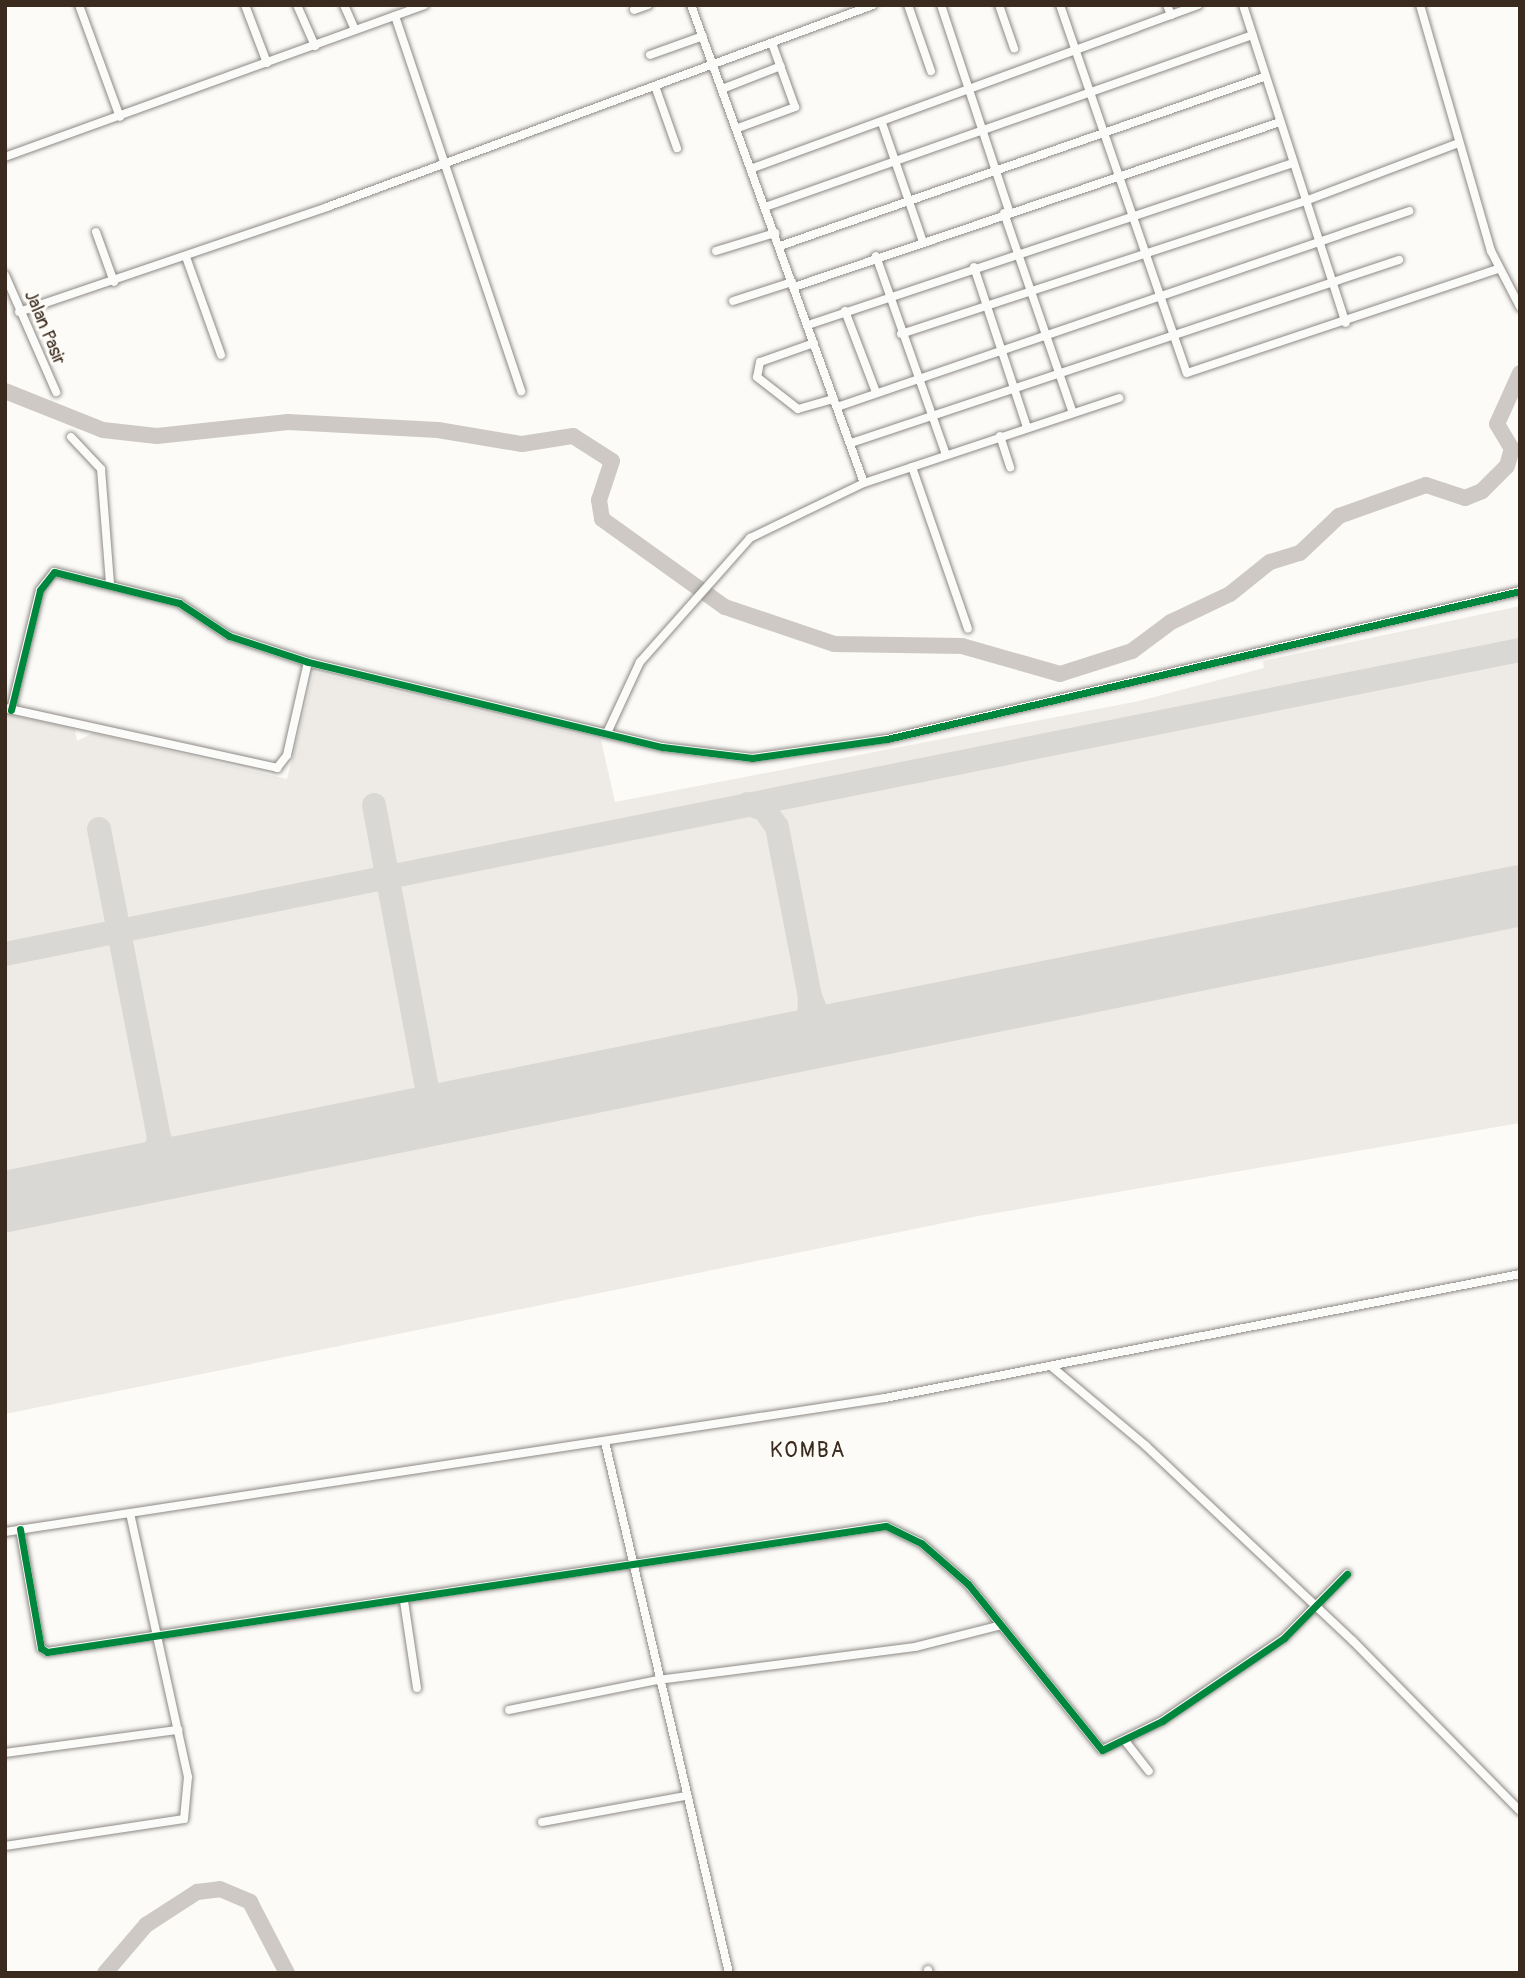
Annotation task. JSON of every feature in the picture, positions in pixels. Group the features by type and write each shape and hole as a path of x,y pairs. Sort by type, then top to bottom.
{"street":[{"path":"79,5 120,117"},
{"path":"245,5 267,63"},
{"path":"297,5 315,46"},
{"path":"344,5 355,30"},
{"path":"5,157 424,5"},
{"path":"634,10 648,5"},
{"path":"691,5 753,168 864,483"},
{"path":"19,312 186,257 873,5"},
{"path":"908,5 931,71"},
{"path":"941,5 1072,410"},
{"path":"999,5 1014,48"},
{"path":"1060,5 1105,129 1173,336 1190,374 1498,269"},
{"path":"1167,5 1171,15"},
{"path":"753,168 970,91 1198,5"},
{"path":"1243,5 1277,123 1346,323"},
{"path":"1420,5 1456,144 1498,269 1520,307"},
{"path":"395,16 521,391"},
{"path":"765,207 1253,35"},
{"path":"650,55 703,36"},
{"path":"738,128 795,107 772,43"},
{"path":"722,89 781,66"},
{"path":"780,246 1105,129 1264,77"},
{"path":"655,86 677,148"},
{"path":"882,123 922,239"},
{"path":"733,301 793,284 1277,123"},
{"path":"901,334 1305,201 1456,144"},
{"path":"808,325 974,267 1135,217 1293,163"},
{"path":"814,343 760,362 757,377 798,410 876,392 1317,240 1409,211"},
{"path":"96,232 114,282"},
{"path":"716,251 775,233"},
{"path":"876,256 901,334 946,455"},
{"path":"186,257 221,355"},
{"path":"851,443 1059,371 1173,336 1331,280 1399,260"},
{"path":"974,267 1027,427"},
{"name":"Jalan Pasir","path":"5,275 55,392"},
{"path":"845,311 876,392"},
{"path":"607,733 634,672 750,538 864,483 1072,410 1119,398"},
{"path":"1000,436 1010,467"},
{"path":"71,437 101,469 110,584"},
{"path":"912,467 968,629"},
{"path":"308,662 288,755 277,768 8,709 49,573 110,584 179,603 229,636 308,662 693,752 797,756 1520,591"},
{"path":"5,1532 605,1442 1052,1367 1520,1274"},
{"path":"1052,1367 1146,1446 1314,1607 1520,1811"},
{"path":"605,1442 685,1796 729,1973"},
{"path":"5,1846 184,1819 188,1777 130,1514"},
{"path":"20,1529 43,1650 156,1640 886,1526 921,1544 968,1584 1093,1746 1109,1749 1126,1742 1284,1638 1347,1574"},
{"path":"404,1601 417,1688"},
{"path":"509,1710 658,1680 915,1647 1001,1625"},
{"path":"5,1753 178,1730"},
{"path":"1126,1742 1149,1771"},
{"path":"542,1822 685,1796"}],"shaded area":[{"path":"1520,606 1520,1123 978,1216 5,1414 5,713 75,729 77,741 93,733 287,779 314,672 601,740 615,802 1139,701 1264,668 1263,661"}],"waterway":[{"path":"5,391 103,430 157,436 288,422 438,430 522,444 573,436 612,461 599,500 602,519 725,607 834,644 962,646 1060,674 1132,651 1171,622 1230,594 1270,562 1300,553 1339,516 1426,485 1465,498 1482,491 1507,466 1512,449 1497,424 1520,373"},
{"path":"105,1973 146,1925 197,1892 220,1889 250,1902 287,1973"}],"taxiway":[{"path":"5,954 1520,650"},
{"path":"748,804 764,809 777,827 810,997"},
{"path":"374,805 432,1115"},
{"path":"99,829 159,1138 168,1154 195,1163"},
{"path":"753,1050 799,1034 809,1021 810,997 821,1023 861,1028"},
{"path":"128,1176 152,1163 159,1138"}],"runway":[{"path":"5,1201 1520,895"}],"cycle path":[{"path":"11,710 40,590 54,572 179,603 229,636 308,662 662,747 752,758 887,739 1520,591"},
{"path":"20,1529 41,1648 47,1652 886,1526 921,1543 968,1584 1102,1750 1162,1721 1284,1638 1347,1574"}],"district":[{"name":"KOMBA","path":"808,1451"}]}
